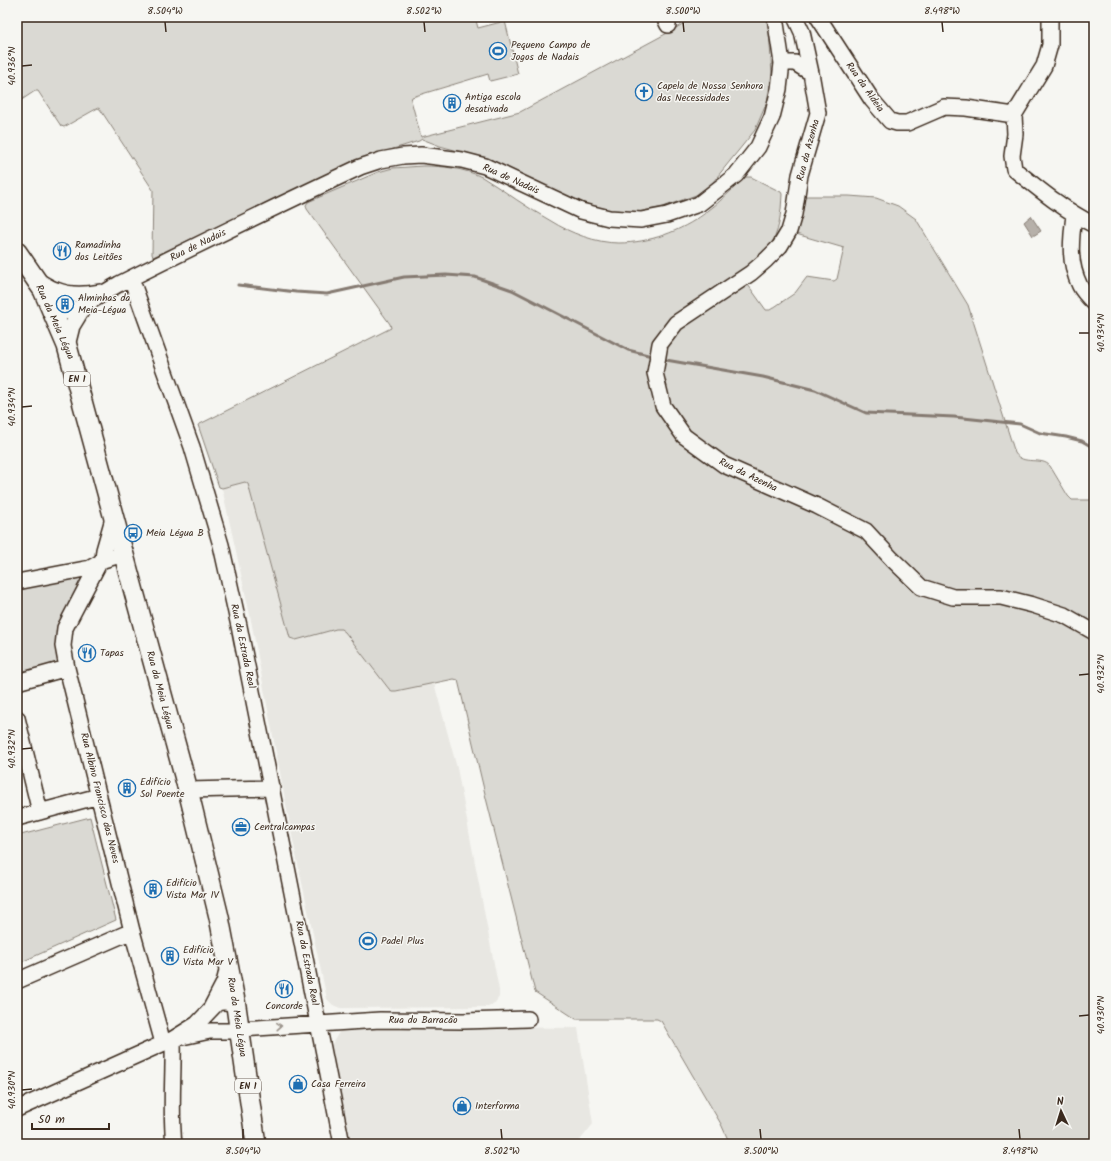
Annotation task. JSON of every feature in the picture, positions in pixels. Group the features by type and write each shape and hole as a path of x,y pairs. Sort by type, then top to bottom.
{"main road":[{"name":"Rua da Meia Légua","path":"17,252 36,280 50,306 67,346 188,790 219,917 236,1006 235,1030 244,1059 256,1144"}],"street":[{"name":"Rua de Nadais","path":"50,306 59,312 69,312 87,295 105,291 210,238 360,167 381,160 403,156 438,156 485,166 581,211 609,218 641,220 668,215 698,204 736,175 758,147 772,117 779,89 782,64 775,17"},
{"name":"Rua da Azenha","path":"795,17 802,32 818,112 800,175 794,214 789,231 780,246 766,260 751,273 676,323 660,344 655,373 663,406 684,436 724,465 817,506 866,531 921,587 953,597 1001,597 1034,605 1064,615 1094,632"},
{"name":"Rua da Aldeia","path":"818,17 872,100 890,121 907,123 944,107 966,108 1014,115"},
{"path":"1050,17 1050,45 1044,66 1014,115 1016,134 1012,156 1014,169 1048,198 1074,215 1094,225"},
{"path":"782,64 795,63 811,73"},
{"path":"1074,215 1071,236 1071,259 1080,287 1094,303"},
{"name":"Rua da Estrada Real","path":"131,278 192,448 221,545 272,788 342,1144"},
{"name":"Rua de Nadais","path":"36,280 56,290 83,299"},
{"path":"67,346 72,326 83,299"},
{"name":"Rua Albino Francisco das Neves","path":"114,515 102,558 65,628 63,646 67,668 100,796 132,931 168,1041 174,1069 172,1126 174,1144"},
{"path":"17,582 90,568 102,558 123,549"},
{"path":"102,558 130,578"},
{"path":"17,682 67,668"},
{"path":"17,718 40,812"},
{"path":"188,790 272,788"},
{"path":"17,818 100,796"},
{"path":"17,981 132,931"},
{"path":"17,1109 168,1041 198,1024 211,1009 224,983 228,967"},
{"path":"235,1030 218,1029 212,1025 210,1018 211,1009 217,1003 230,1003 236,1006"},
{"name":"Rua do Barracão","path":"318,1023 380,1020 463,1021 528,1019"},
{"path":"168,1041 210,1031 318,1023"}],"shaded area":[{"path":"17,17 475,17 478,28 505,21 518,74 490,81 488,74 412,97 411,100 421,137 520,112 671,31 694,17 768,17 772,74 767,102 755,130 713,182 696,195 663,207 627,214 595,207 547,189 487,159 440,146 422,139 338,169 153,257 153,190 100,109 96,109 64,127 61,126 38,91 35,91 17,103"},
{"path":"423,166 453,168 475,174 566,230 592,239 610,243 642,241 675,231 710,210 745,177 751,177 781,192 782,194 779,222 772,242 762,255 741,275 766,310 770,310 795,293 807,277 834,281 837,279 844,248 796,234 803,196 849,196 876,198 898,206 916,219 968,305 1015,453 1018,457 1023,459 1046,463 1050,466 1072,500 1094,500 1094,1144 730,1144 721,1124 661,1021 657,1019 576,1019 535,992 458,680 454,679 392,691 341,629 296,640 290,638 248,484 245,482 222,488 219,487 198,425 391,328 390,324 307,209 306,205 308,202 378,172 393,168"},
{"path":"1031,216 1041,231 1033,236 1024,222"},
{"path":"245,482 248,484 290,638 293,640 341,629 345,632 390,690 396,691 434,683 457,768 499,990 499,997 494,1004 488,1007 340,1008 333,1005 327,999 292,836 250,615 222,488"},
{"path":"81,577 82,581 58,665 17,677 17,587"},
{"path":"90,817 116,920 17,964 17,836"},
{"name":"Interforma","path":"343,1026 578,1028 593,1124 577,1144 348,1144 330,1047"}],"waterway":[{"path":"238,285 327,294 404,277 446,275 475,277 512,290 628,350 652,356"},
{"path":"666,360 763,377 815,390 866,413 954,417 1020,424 1040,433 1082,441 1094,448"}],"place":[{"name":"Pequeno Campo de Jogos de Nadais","path":"498,51"},
{"name":"Capela de Nossa Senhora das Necessidades","path":"644,92"},
{"name":"Antiga escola desativada","path":"452,103"},
{"name":"Ramadinha dos Leitões","path":"62,251"},
{"name":"Alminhas da Meia-Légua","path":"65,304"},
{"name":"Meia Légua B","path":"133,533"},
{"name":"Tapas","path":"87,653"},
{"name":"Edifício Sol Poente","path":"127,788"},
{"name":"Centralcampas","path":"241,827"},
{"name":"Edifício Vista Mar IV","path":"153,889"},
{"name":"Padel Plus","path":"368,941"},
{"name":"Edifício Vista Mar V","path":"170,956"},
{"name":"Concorde","path":"284,989"},
{"name":"Casa Ferreira","path":"298,1084"},
{"name":"Interforma","path":"462,1106"}]}
